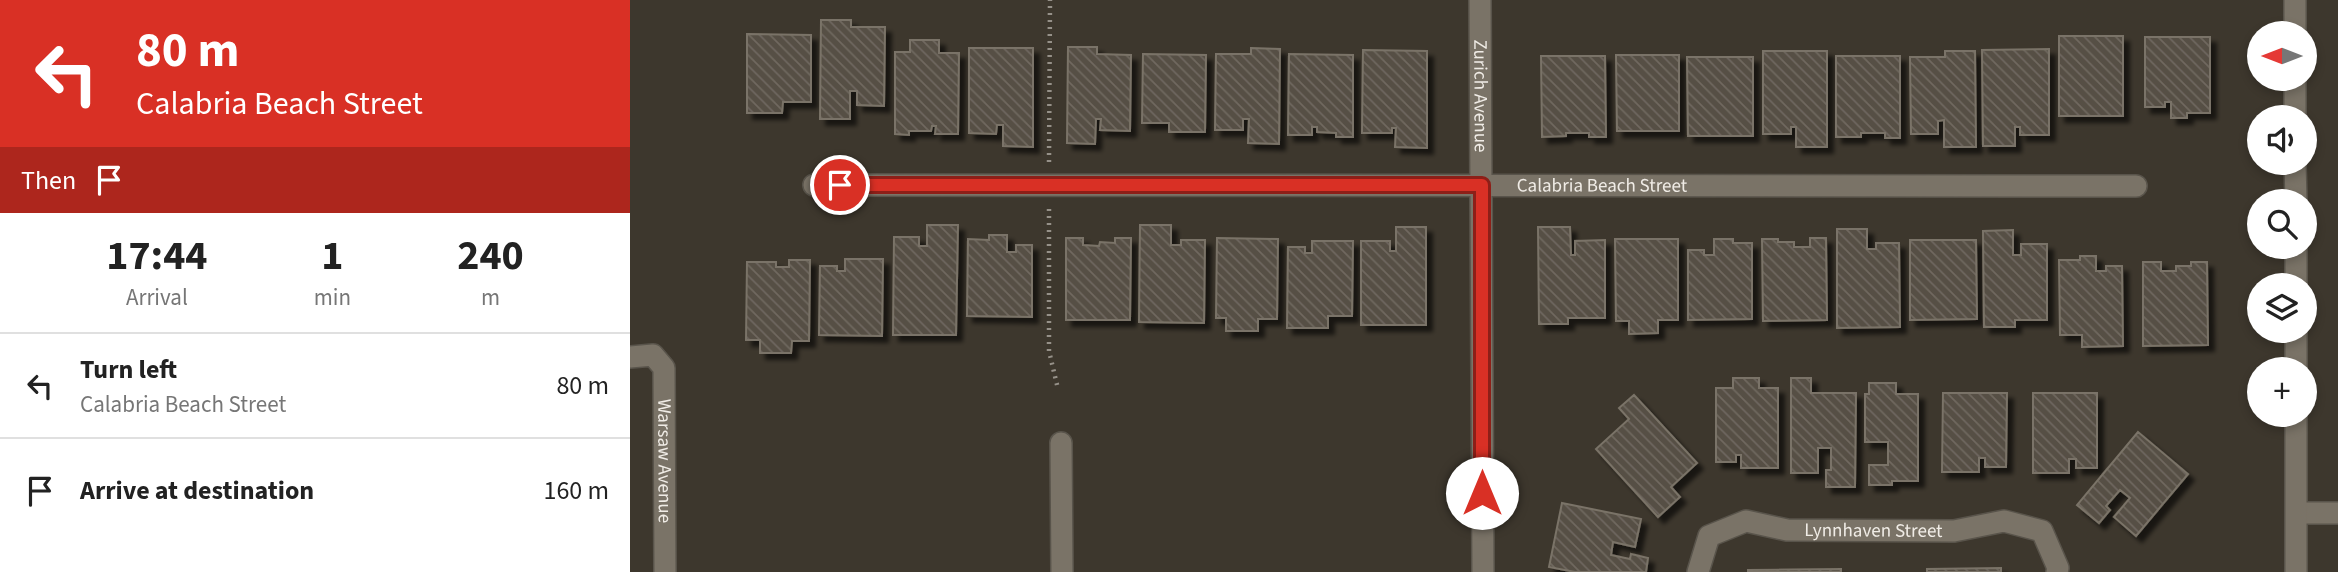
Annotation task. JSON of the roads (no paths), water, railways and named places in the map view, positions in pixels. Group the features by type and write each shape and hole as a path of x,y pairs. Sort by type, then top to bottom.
{"street":[{"name":"Zurich Avenue","path":"1480,0 1483,572"},
{"path":"2295,0 2295,21"},
{"name":"Calabria Beach Street","path":"814,185 2136,186"},
{"name":"Warsaw Avenue","path":"630,356 653,355 664,368 665,572"},
{"path":"2296,572 2297,427"},
{"path":"1061,443 1062,572"},
{"path":"2297,513 2338,513"},
{"name":"Lynnhaven Street","path":"1698,572 1709,536 1746,521 1787,530 1954,531 2004,521 2042,531 2058,568 2057,572"}]}
